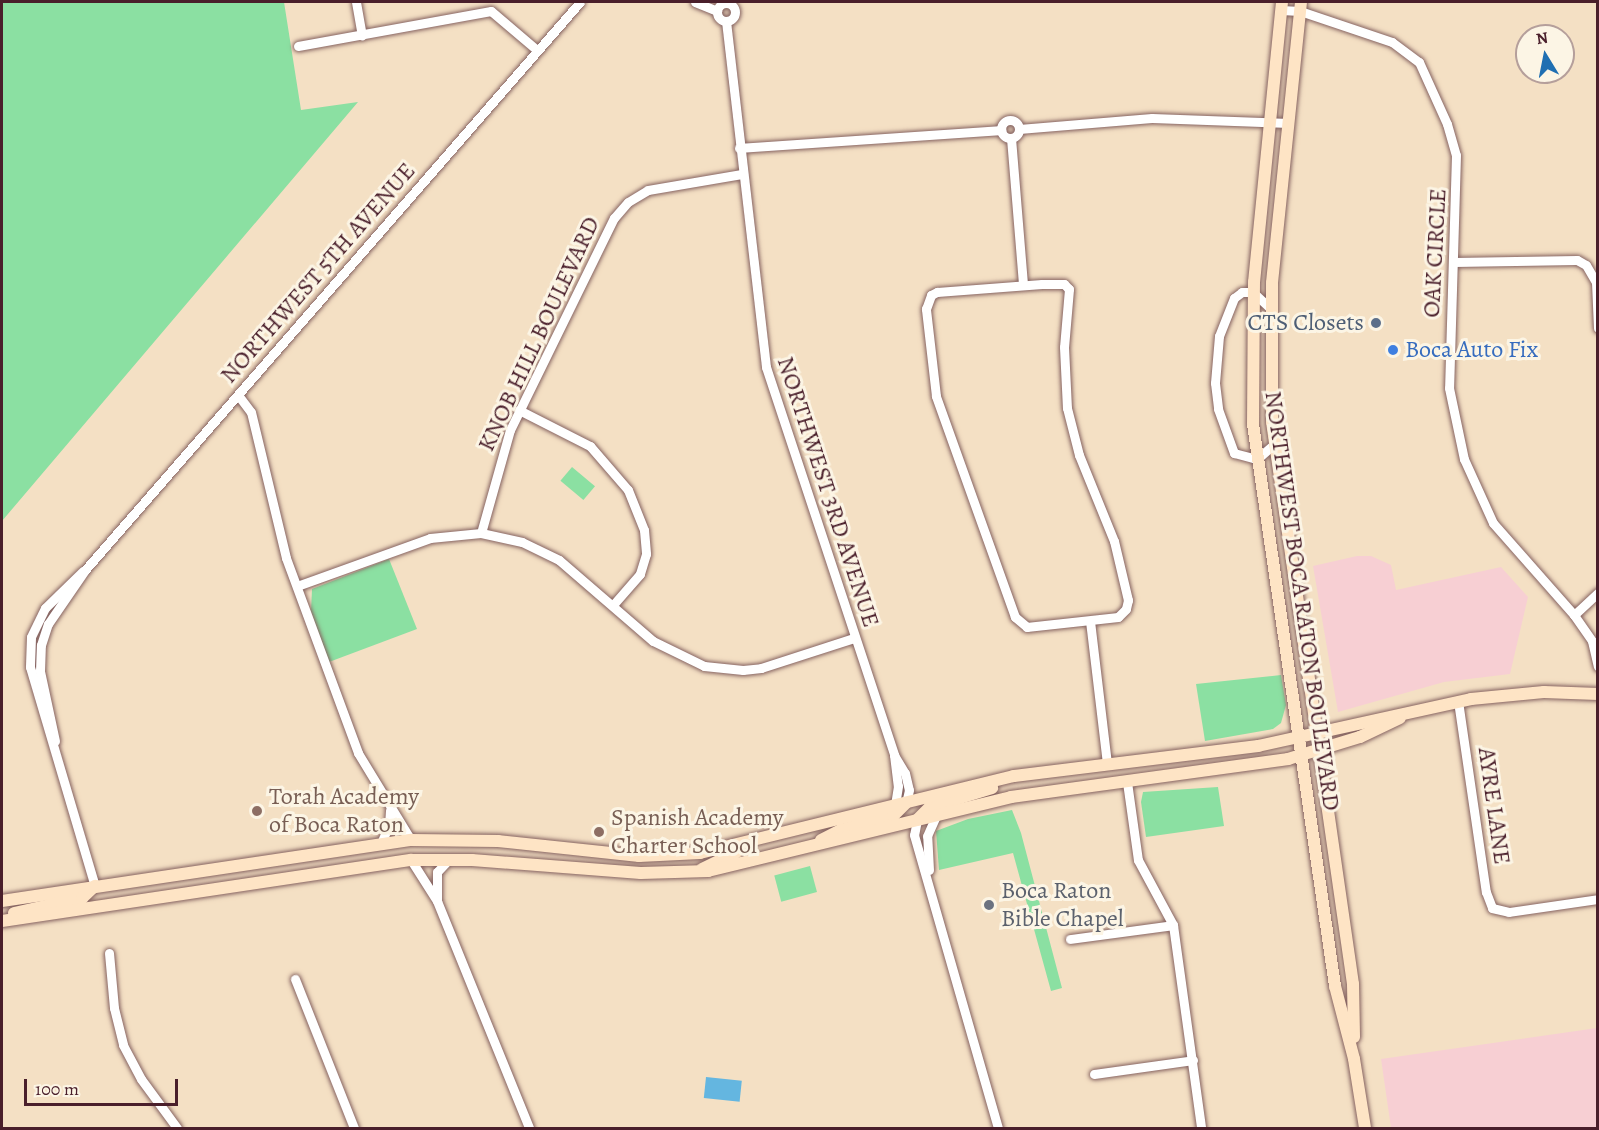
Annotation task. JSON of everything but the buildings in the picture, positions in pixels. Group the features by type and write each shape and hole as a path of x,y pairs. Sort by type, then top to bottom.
{"main road":[{"name":"NORTHWEST BOCA RATON BOULEVARD","path":"1281,6 1253,292 1251,376 1257,459 1335,986 1354,1059 1365,1128"},
{"name":"NORTHWEST BOCA RATON BOULEVARD","path":"1300,6 1271,309 1274,444 1353,984 1354,1059"},
{"path":"2,901 411,840 476,840 668,856 716,850 1017,776 1239,749 1458,701 1526,693 1598,694"},
{"path":"2,919 411,860 449,859 632,873 696,872 807,849 1027,794 1127,782 1301,756 1360,738 1414,711"},
{"path":"917,820 930,807 989,790 1017,776"},
{"path":"807,849 833,833 893,816 901,804"},
{"path":"696,872 789,832"},
{"path":"2,919 33,907 79,899 95,886"}],"street":[{"path":"356,2 362,34"},
{"name":"NORTHWEST 5TH AVENUE","path":"95,886 55,741 40,671 41,645 48,624 85,570 580,2"},
{"path":"695,2 717,11 726,21"},
{"path":"717,11 722,4 729,2"},
{"name":"NORTHWEST 3RD AVENUE","path":"729,2 735,14 726,21 766,367 854,638 894,755 908,786 901,804"},
{"path":"298,46 490,6 537,50"},
{"name":"OAK CIRCLE","path":"1281,6 1300,6 1392,42 1419,62 1447,124 1456,154 1449,388 1466,466 1493,523 1574,615 1592,641 1598,666"},
{"path":"1023,285 1011,138 1019,129 1152,118 1289,123"},
{"path":"1001,130 1009,120 1019,129"},
{"path":"739,148 1001,130 1011,138"},
{"name":"KNOB HILL BOULEVARD","path":"481,533 502,451 519,410 594,255 620,210 636,196 664,184 742,174"},
{"path":"1454,262 1577,260 1586,265 1596,282 1598,328"},
{"path":"1023,285 1068,287 1063,374 1067,408 1079,455 1114,541 1127,592 1123,615 1090,621 1026,627 1015,617 936,396 926,309 931,295 951,290 1023,285"},
{"path":"1271,309 1253,292 1242,292 1228,306 1219,336 1215,383 1218,409 1234,453 1257,459 1274,444"},
{"path":"238,395 251,412 297,586 358,753 390,810 411,840"},
{"path":"519,410 590,446 628,490 644,530 645,554 640,574 613,605"},
{"path":"297,586 430,538 481,533 522,543 559,560 662,648 716,668 761,668 854,638"},
{"path":"1574,615 1598,593"},
{"path":"1090,621 1107,764"},
{"name":"AYRE LANE","path":"1458,701 1486,892 1492,908 1499,912 1598,899"},
{"path":"1127,782 1138,860 1173,925 1201,1128"},
{"path":"381,843 389,825 390,810"},
{"path":"929,878 927,836 936,816"},
{"path":"917,820 914,835 929,878 998,1128"},
{"path":"437,901 437,872 449,859"},
{"path":"411,860 437,901 529,1128"},
{"path":"1070,939 1173,925"},
{"path":"109,953 114,1008 123,1045 141,1079 177,1128"},
{"path":"295,979 354,1128"},
{"path":"1094,1074 1193,1060"}],"shaded area":[{"path":"1357,556 1371,556 1391,565 1396,590 1501,567 1528,597 1510,674 1444,682 1338,712 1313,566"},
{"path":"1597,1028 1597,1128 1391,1128 1381,1059"}],"green space":[{"path":"2,2 284,2 301,110 358,102 2,521"},
{"path":"572,467 595,486 583,500 560,481"},
{"path":"389,559 417,629 329,662 311,611 312,589"},
{"path":"1281,675 1286,705 1281,723 1273,729 1205,741 1196,684"},
{"path":"1218,787 1224,826 1146,837 1141,802 1143,792"},
{"path":"1012,810 1021,833 1062,988 1051,991 1013,853 939,870 936,831 968,819"},
{"path":"810,866 817,892 781,902 774,876"}],"water":[{"path":"706,1077 742,1081 740,1102 704,1098"}],"place":[{"name":"CTS Closets","path":"1376,323"},
{"name":"Boca Auto Fix","path":"1393,350"},
{"name":"Torah Academy of Boca Raton","path":"257,811"},
{"name":"Spanish Academy Charter School","path":"599,832"},
{"name":"Boca Raton Bible Chapel","path":"989,905"}]}
